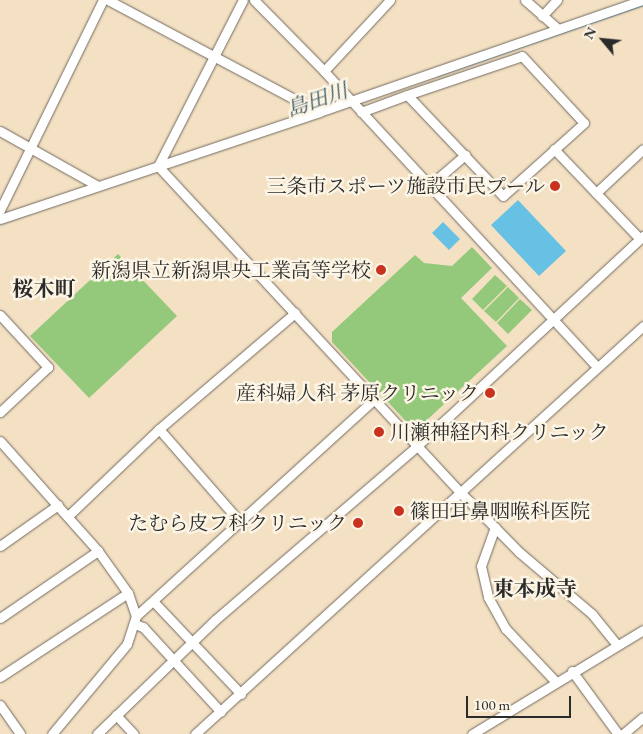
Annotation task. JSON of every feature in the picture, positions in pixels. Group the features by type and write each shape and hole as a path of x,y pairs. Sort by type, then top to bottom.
{"street":[{"path":"0,210 103,0"},
{"path":"108,0 215,54 319,112"},
{"path":"158,166 243,0"},
{"path":"254,0 324,71 596,366"},
{"path":"324,71 390,0"},
{"path":"525,0 557,28"},
{"path":"542,16 557,0"},
{"path":"0,219 319,112 642,0"},
{"path":"361,112 407,95 522,56 584,123 503,196 407,95"},
{"path":"0,131 30,146 98,186"},
{"path":"97,734 191,643 417,446 552,319 642,238 554,149"},
{"path":"596,193 643,149"},
{"path":"429,186 465,155"},
{"path":"158,166 461,492 519,552 592,614 616,644"},
{"path":"68,516 159,429 295,313"},
{"path":"0,315 48,367 0,412"},
{"path":"196,734 596,366 643,326"},
{"path":"52,734 127,644 136,620 153,601 241,523 374,400"},
{"path":"159,429 241,523"},
{"path":"0,441 98,551 128,593 136,620 221,712"},
{"path":"0,546 58,505"},
{"path":"496,527 481,566 488,597 506,629 555,681"},
{"path":"0,618 98,551"},
{"path":"0,678 128,593"},
{"path":"153,601 241,694"},
{"path":"472,734 555,681 643,630"},
{"path":"572,671 618,734"},
{"path":"0,705 20,734"},
{"path":"116,715 134,734"},
{"path":"622,734 643,717"}],"green space":[{"path":"472,247 492,268 461,298 507,346 415,431 332,342 332,332 415,255 424,263 452,266"},
{"path":"118,254 177,316 89,398 30,336"},
{"path":"495,275 507,286 483,310 472,299"},
{"path":"508,287 519,298 496,322 484,311"},
{"path":"520,299 532,310 508,334 497,323"}],"water":[{"path":"518,200 566,251 539,276 491,225"},
{"path":"443,222 460,239 449,250 432,233"}],"waterway":[{"name":"島田川","path":"437,76 643,5"},
{"name":"島田川","path":"0,224 30,213"}],"place":[{"name":"三条市スポーツ施設市民プール","path":"555,186"},
{"name":"新潟県立新潟県央工業高等学校","path":"381,270"},
{"name":"産科婦人科 茅原クリニック","path":"490,393"},
{"name":"川瀬神経内科クリニック","path":"379,432"},
{"name":"篠田耳鼻咽喉科医院","path":"399,511"},
{"name":"たむら皮フ科クリニック","path":"358,523"}],"district":[{"name":"桜木町","path":"44,289"},
{"name":"東本成寺","path":"535,589"}]}
